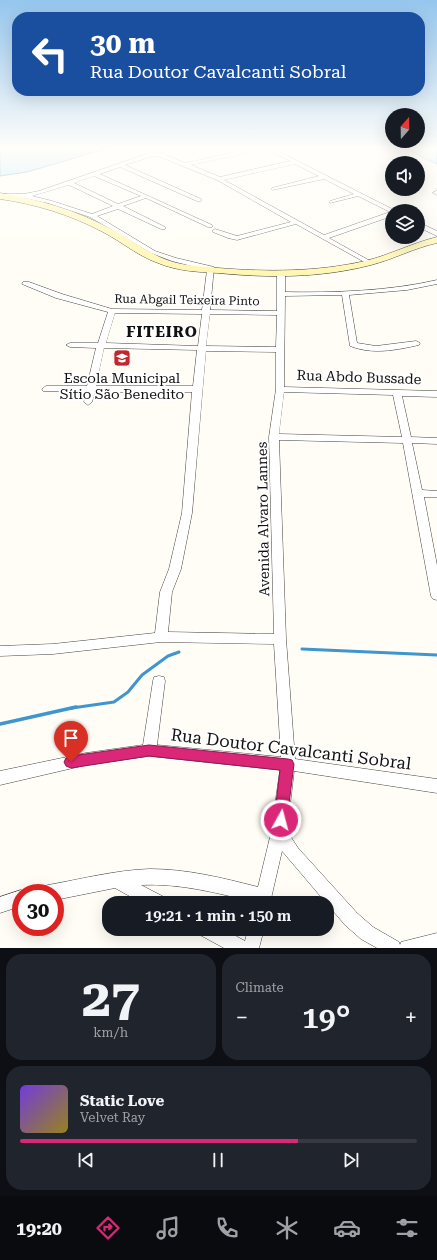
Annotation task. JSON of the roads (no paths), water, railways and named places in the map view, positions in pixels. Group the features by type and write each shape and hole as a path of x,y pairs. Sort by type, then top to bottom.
{"street":[{"path":"24,196 40,191"},
{"path":"88,191 163,228"},
{"path":"135,191 210,226"},
{"path":"180,191 200,200"},
{"path":"241,191 370,263"},
{"path":"354,191 385,207"},
{"path":"332,202 360,194"},
{"path":"0,196 24,196 50,202 92,216 152,252 174,260 211,269"},
{"path":"0,196 32,201 52,207 106,230 142,252 165,263 181,266 252,273 281,273 338,269 370,263 424,243 437,240"},
{"path":"92,216 146,196"},
{"path":"325,237 385,216"},
{"path":"216,232 230,238 237,238 298,222"},
{"path":"425,228 437,234"},
{"path":"161,637 166,592 175,569 187,513 197,389 211,269"},
{"name":"Avenida Alvaro Lannes","path":"264,896 279,833 288,764 280,639 274,437 280,389 281,273"},
{"path":"280,294 345,294 401,288 437,282"},
{"name":"Rua Abgail Teixeira Pinto","path":"26,284 59,296 112,311 280,313"},
{"path":"345,294 353,344 362,347 383,348 416,344"},
{"path":"88,402 101,346 112,311"},
{"path":"70,345 280,350"},
{"path":"46,389 197,389"},
{"name":"Rua Abdo Bussade","path":"280,389 437,394"},
{"path":"396,393 434,565 437,596"},
{"path":"274,437 437,441"},
{"path":"418,493 437,494"},
{"path":"0,651 53,649 161,637 280,639"},
{"path":"149,750 159,681"},
{"name":"Rua Doutor Cavalcanti Sobral","path":"0,778 86,759 149,750 288,764 437,786"},
{"path":"279,833 309,872 351,919 367,934 393,948"},
{"path":"64,890 149,877 201,881 253,896"},
{"path":"117,881 145,896"},
{"path":"0,905 12,901"},
{"path":"219,936 241,948"},
{"path":"251,948 254,936"},
{"path":"407,948 437,941"}],"waterway":[{"path":"302,649 437,655"},
{"path":"72,708 114,702 128,692 142,675 168,656 179,652"},
{"path":"0,724 76,707"}],"place":[{"name":"Escola Municipal Sítio São Benedito","path":"122,358"}],"district":[{"name":"FITEIRO","path":"162,332"}]}
